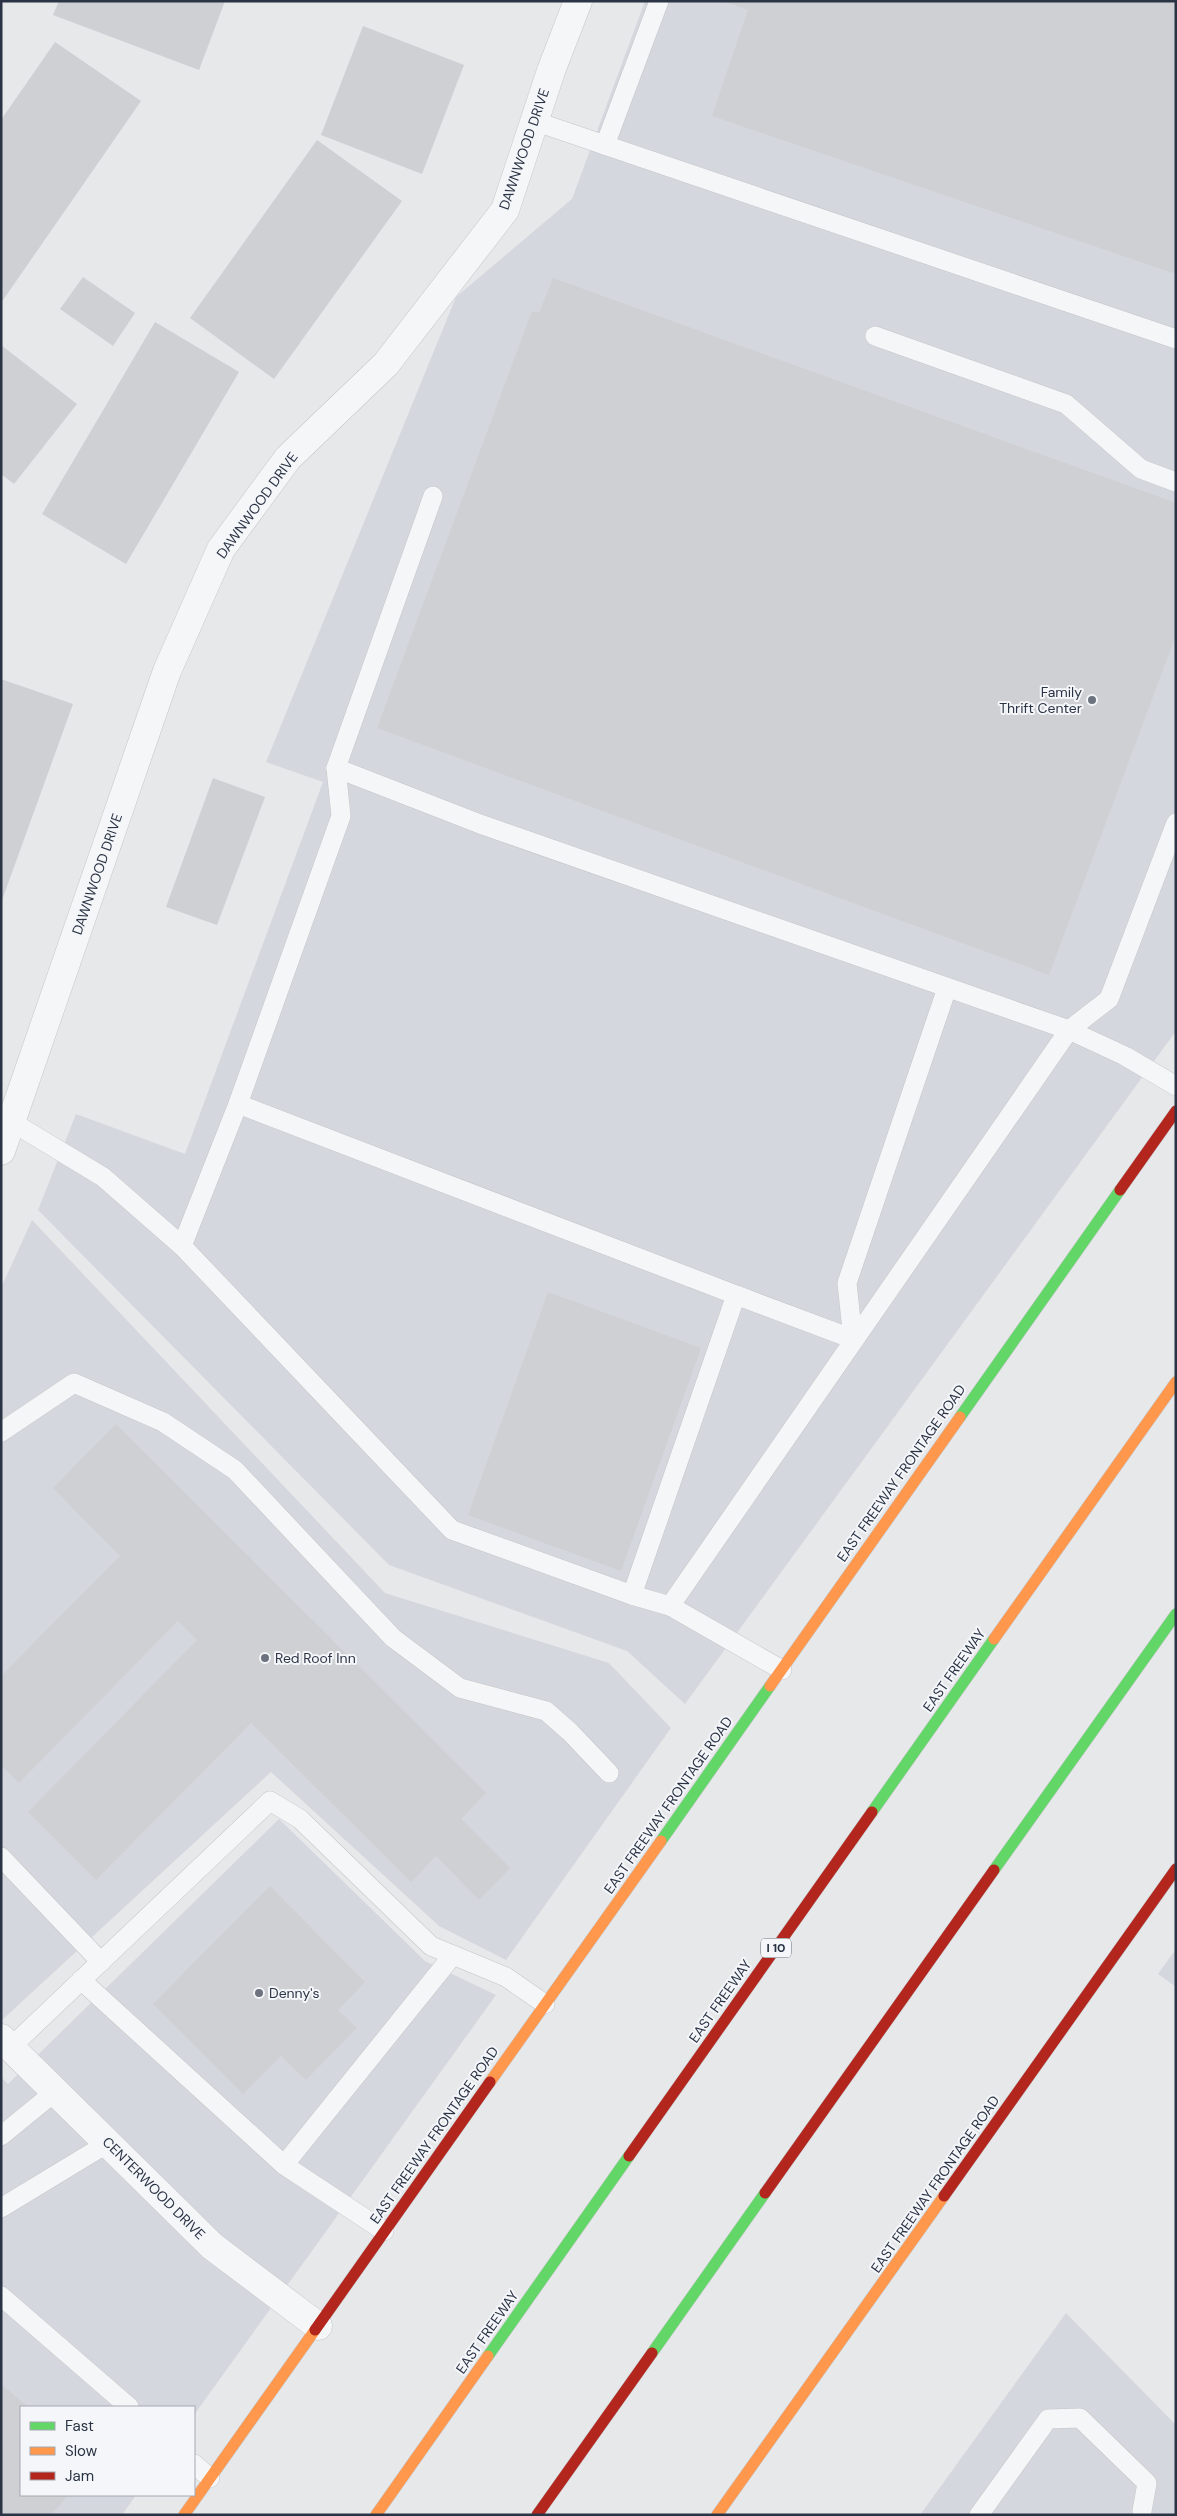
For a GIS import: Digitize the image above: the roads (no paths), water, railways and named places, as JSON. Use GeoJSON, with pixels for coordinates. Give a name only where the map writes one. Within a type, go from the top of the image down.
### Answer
{"type":"FeatureCollection","features":[{"type":"Feature","properties":{"kind":"main road","name":"EAST FREEWAY FRONTAGE ROAD"},"geometry":{"type":"LineString","coordinates":[[184,2515],[782,1670],[936,1448],[1176,1111]]}},
{"type":"Feature","properties":{"kind":"main road","name":"EAST FREEWAY"},"geometry":{"type":"LineString","coordinates":[[376,2515],[1176,1382]]}},
{"type":"Feature","properties":{"kind":"main road"},"geometry":{"type":"LineString","coordinates":[[537,2515],[1176,1614]]}},
{"type":"Feature","properties":{"kind":"main road","name":"EAST FREEWAY FRONTAGE ROAD"},"geometry":{"type":"LineString","coordinates":[[717,2515],[1176,1869]]}},
{"type":"Feature","properties":{"kind":"street","name":"DAWNWOOD DRIVE"},"geometry":{"type":"LineString","coordinates":[[1,1151],[167,671],[221,549],[288,458],[386,364],[505,210],[534,121],[578,1]]}},
{"type":"Feature","properties":{"kind":"street","name":"CENTERWOOD DRIVE"},"geometry":{"type":"LineString","coordinates":[[6,2043],[212,2246],[318,2326]]}},
{"type":"Feature","properties":{"kind":"lane"},"geometry":{"type":"LineString","coordinates":[[605,145],[659,1]]}},
{"type":"Feature","properties":{"kind":"lane"},"geometry":{"type":"LineString","coordinates":[[534,121],[1176,339]]}},
{"type":"Feature","properties":{"kind":"lane"},"geometry":{"type":"LineString","coordinates":[[875,336],[1066,404],[1142,468],[1176,482]]}},
{"type":"Feature","properties":{"kind":"lane"},"geometry":{"type":"LineString","coordinates":[[182,1246],[238,1104],[341,816],[336,768],[433,496]]}},
{"type":"Feature","properties":{"kind":"lane"},"geometry":{"type":"LineString","coordinates":[[336,768],[480,824],[1069,1030],[1125,1056],[1176,1086]]}},
{"type":"Feature","properties":{"kind":"lane"},"geometry":{"type":"LineString","coordinates":[[670,1606],[853,1339],[1069,1030],[1109,999],[1176,823]]}},
{"type":"Feature","properties":{"kind":"lane"},"geometry":{"type":"LineString","coordinates":[[853,1339],[848,1283],[947,988]]}},
{"type":"Feature","properties":{"kind":"lane"},"geometry":{"type":"LineString","coordinates":[[238,1104],[853,1339]]}},
{"type":"Feature","properties":{"kind":"lane"},"geometry":{"type":"LineString","coordinates":[[12,1122],[103,1176],[182,1246],[452,1530],[632,1595],[670,1606],[782,1670]]}},
{"type":"Feature","properties":{"kind":"lane"},"geometry":{"type":"LineString","coordinates":[[632,1595],[736,1295]]}},
{"type":"Feature","properties":{"kind":"lane"},"geometry":{"type":"LineString","coordinates":[[1,1432],[74,1383],[163,1422],[235,1470],[393,1638],[460,1688],[546,1711],[570,1732],[609,1773]]}},
{"type":"Feature","properties":{"kind":"lane"},"geometry":{"type":"LineString","coordinates":[[6,2043],[101,1962],[270,1801],[300,1819],[431,1946],[506,1977],[545,2004]]}},
{"type":"Feature","properties":{"kind":"lane"},"geometry":{"type":"LineString","coordinates":[[1,1857],[101,1962]]}},
{"type":"Feature","properties":{"kind":"lane"},"geometry":{"type":"LineString","coordinates":[[284,2165],[454,1955]]}},
{"type":"Feature","properties":{"kind":"lane"},"geometry":{"type":"LineString","coordinates":[[81,1980],[284,2165],[384,2231]]}},
{"type":"Feature","properties":{"kind":"lane"},"geometry":{"type":"LineString","coordinates":[[1,2136],[56,2091]]}},
{"type":"Feature","properties":{"kind":"lane"},"geometry":{"type":"LineString","coordinates":[[1,2208],[108,2143]]}},
{"type":"Feature","properties":{"kind":"lane"},"geometry":{"type":"LineString","coordinates":[[1,2296],[128,2406]]}},
{"type":"Feature","properties":{"kind":"lane"},"geometry":{"type":"LineString","coordinates":[[979,2515],[1048,2419],[1080,2418],[1147,2483],[1143,2513]]}},
{"type":"Feature","properties":{"kind":"lane"},"geometry":{"type":"LineString","coordinates":[[195,2465],[210,2478]]}},
{"type":"Feature","properties":{"kind":"place","name":"Family Thrift Center"},"geometry":{"type":"Point","coordinates":[1092,700]}},
{"type":"Feature","properties":{"kind":"place","name":"Red Roof Inn"},"geometry":{"type":"Point","coordinates":[265,1658]}},
{"type":"Feature","properties":{"kind":"place","name":"Denny's"},"geometry":{"type":"Point","coordinates":[259,1993]}}]}
